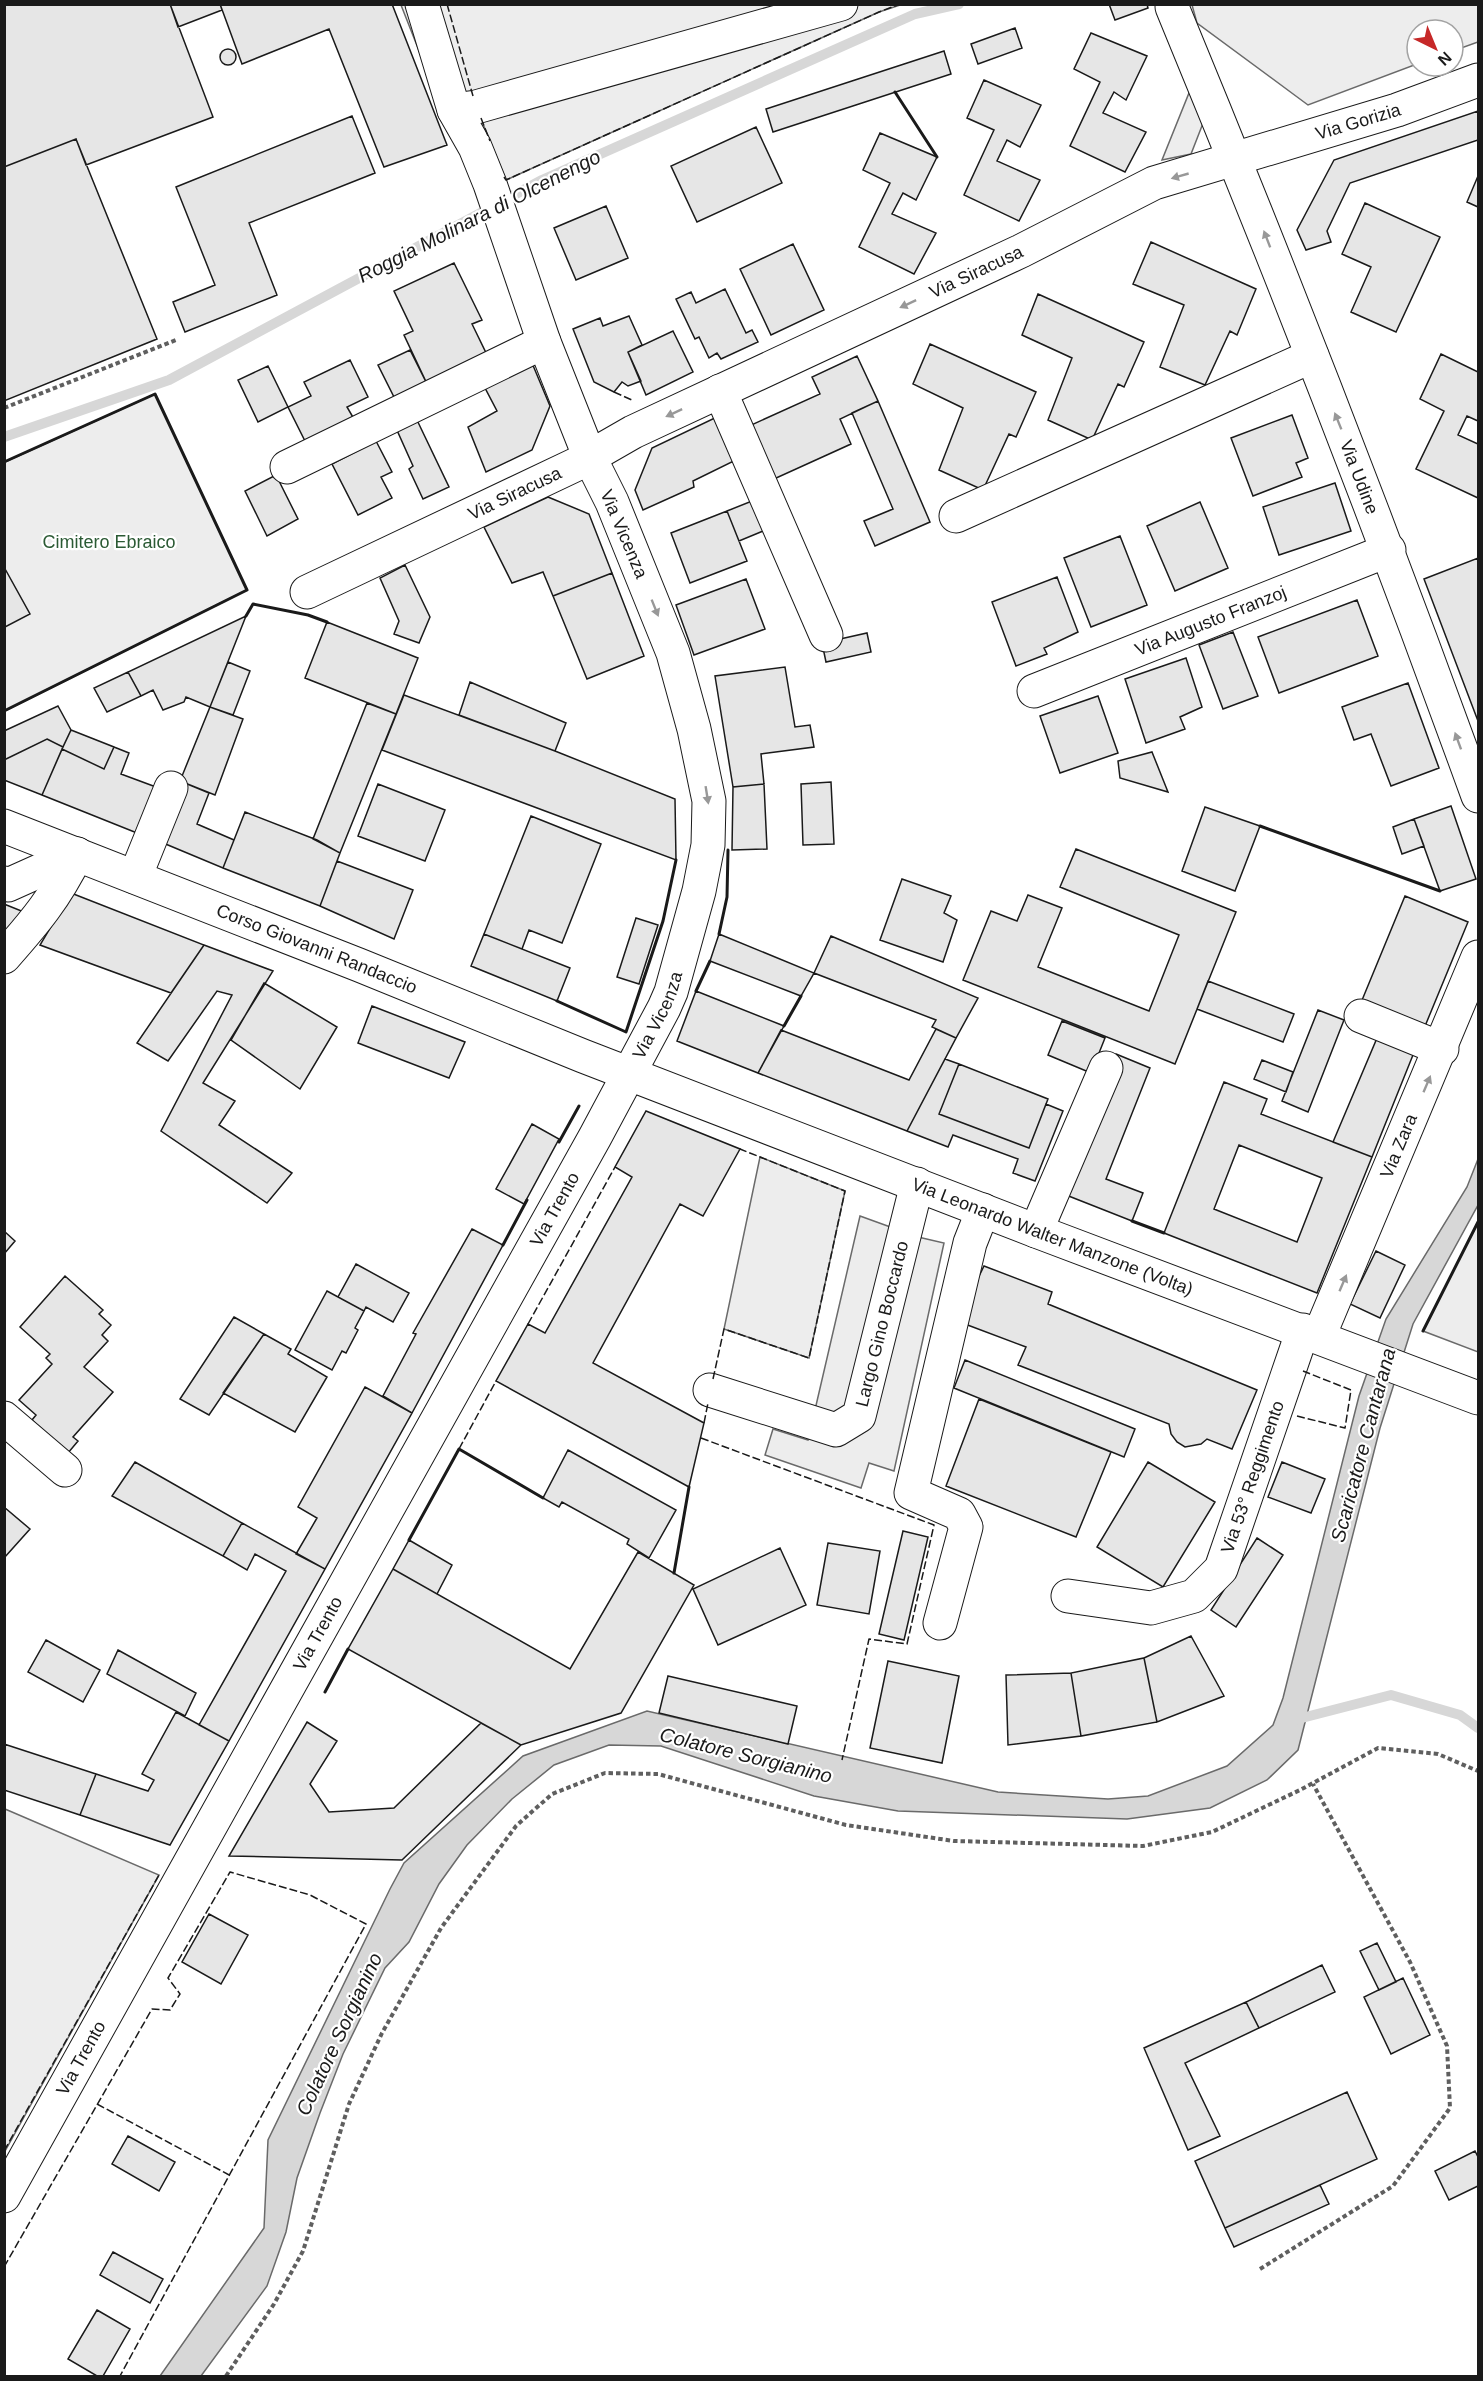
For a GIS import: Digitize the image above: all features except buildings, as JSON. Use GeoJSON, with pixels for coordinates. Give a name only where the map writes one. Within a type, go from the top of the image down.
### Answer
{"type":"FeatureCollection","features":[{"type":"Feature","properties":{"kind":"street","name":"Via Vicenza"},"geometry":{"type":"LineString","coordinates":[[422,4],[454,110],[475,147],[490,184],[544,342],[590,458],[612,502],[673,653],[694,729],[708,801],[708,845],[699,891],[671,992],[630,1072]]}},
{"type":"Feature","properties":{"kind":"street"},"geometry":{"type":"LineString","coordinates":[[454,110],[476,107],[841,4]]}},
{"type":"Feature","properties":{"kind":"street","name":"Via Udine"},"geometry":{"type":"LineString","coordinates":[[1172,7],[1236,160],[1389,550],[1479,796]]}},
{"type":"Feature","properties":{"kind":"street","name":"Via Gorizia"},"geometry":{"type":"LineString","coordinates":[[1236,160],[1397,110],[1479,80]]}},
{"type":"Feature","properties":{"kind":"street","name":"Via Siracusa"},"geometry":{"type":"LineString","coordinates":[[307,592],[590,458],[633,432],[1021,251],[1154,183],[1236,160]]}},
{"type":"Feature","properties":{"kind":"street"},"geometry":{"type":"LineString","coordinates":[[287,467],[544,342]]}},
{"type":"Feature","properties":{"kind":"street"},"geometry":{"type":"LineString","coordinates":[[956,516],[1312,356]]}},
{"type":"Feature","properties":{"kind":"street"},"geometry":{"type":"LineString","coordinates":[[720,391],[826,635]]}},
{"type":"Feature","properties":{"kind":"street","name":"Via Augusto Franzoj"},"geometry":{"type":"LineString","coordinates":[[1034,691],[1389,550]]}},
{"type":"Feature","properties":{"kind":"street"},"geometry":{"type":"LineString","coordinates":[[135,877],[171,788]]}},
{"type":"Feature","properties":{"kind":"street","name":"Corso Giovanni Randaccio"},"geometry":{"type":"LineString","coordinates":[[4,826],[583,1056],[630,1072]]}},
{"type":"Feature","properties":{"kind":"street"},"geometry":{"type":"LineString","coordinates":[[4,883],[8,885],[77,854]]}},
{"type":"Feature","properties":{"kind":"street"},"geometry":{"type":"LineString","coordinates":[[4,957],[46,908],[77,854]]}},
{"type":"Feature","properties":{"kind":"street","name":"Via Zara"},"geometry":{"type":"LineString","coordinates":[[1311,1333],[1442,1048],[1479,957]]}},
{"type":"Feature","properties":{"kind":"street"},"geometry":{"type":"LineString","coordinates":[[1361,1016],[1442,1048]]}},
{"type":"Feature","properties":{"kind":"street"},"geometry":{"type":"LineString","coordinates":[[1036,1231],[1106,1068]]}},
{"type":"Feature","properties":{"kind":"street","name":"Via Leonardo Walter Manzone (Volta)"},"geometry":{"type":"LineString","coordinates":[[630,1072],[1036,1231],[1479,1398]]}},
{"type":"Feature","properties":{"kind":"street","name":"Via Trento"},"geometry":{"type":"LineString","coordinates":[[4,2196],[630,1072]]}},
{"type":"Feature","properties":{"kind":"street","name":"Largo Gino Boccardo"},"geometry":{"type":"LineString","coordinates":[[710,1390],[836,1430],[859,1416],[918,1184]]}},
{"type":"Feature","properties":{"kind":"street"},"geometry":{"type":"LineString","coordinates":[[940,1623],[966,1527],[959,1514],[911,1493],[970,1243],[983,1210]]}},
{"type":"Feature","properties":{"kind":"street","name":"Via 53° Reggimento"},"geometry":{"type":"LineString","coordinates":[[1068,1596],[1151,1608],[1194,1596],[1221,1569],[1311,1333]]}},
{"type":"Feature","properties":{"kind":"street"},"geometry":{"type":"LineString","coordinates":[[4,1418],[65,1470]]}},
{"type":"Feature","properties":{"kind":"path"},"geometry":{"type":"LineString","coordinates":[[4,408],[176,340]]}},
{"type":"Feature","properties":{"kind":"path"},"geometry":{"type":"LineString","coordinates":[[226,2376],[274,2304],[303,2251],[349,2104],[382,2033],[441,1928],[516,1826],[552,1794],[604,1773],[658,1774],[856,1827],[954,1841],[1143,1846],[1212,1832],[1312,1784],[1378,1748],[1438,1754],[1479,1771]]}},
{"type":"Feature","properties":{"kind":"path"},"geometry":{"type":"LineString","coordinates":[[1260,2269],[1393,2186],[1450,2109],[1447,2046],[1410,1962],[1312,1784]]}},
{"type":"Feature","properties":{"kind":"shaded area"},"geometry":{"type":"Polygon","coordinates":[[[401,5],[900,5],[879,12],[506,180],[476,107],[440,104],[401,5]]]}},
{"type":"Feature","properties":{"kind":"shaded area"},"geometry":{"type":"Polygon","coordinates":[[[1192,5],[1478,5],[1478,42],[1465,47],[1465,18],[1405,18],[1405,69],[1308,105],[1197,23],[1192,5]]]}},
{"type":"Feature","properties":{"kind":"shaded area"},"geometry":{"type":"Polygon","coordinates":[[[1189,93],[1207,113],[1191,154],[1162,160],[1189,93]]]}},
{"type":"Feature","properties":{"kind":"shaded area","name":"Cimitero Ebraico"},"geometry":{"type":"Polygon","coordinates":[[[155,394],[247,590],[5,711],[5,462],[155,394]]]}},
{"type":"Feature","properties":{"kind":"shaded area"},"geometry":{"type":"Polygon","coordinates":[[[760,1157],[845,1191],[809,1358],[724,1329],[760,1157]]]}},
{"type":"Feature","properties":{"kind":"shaded area"},"geometry":{"type":"Polygon","coordinates":[[[860,1216],[918,1237],[944,1243],[894,1471],[869,1463],[861,1488],[765,1455],[773,1429],[808,1440],[860,1216]]]}},
{"type":"Feature","properties":{"kind":"shaded area"},"geometry":{"type":"Polygon","coordinates":[[[1478,1222],[1478,1352],[1423,1331],[1478,1222]]]}},
{"type":"Feature","properties":{"kind":"shaded area"},"geometry":{"type":"Polygon","coordinates":[[[5,1809],[159,1875],[5,2151],[5,1809]]]}},
{"type":"Feature","properties":{"kind":"water"},"geometry":{"type":"Polygon","coordinates":[[[1478,1159],[1478,1205],[1413,1324],[1380,1428],[1298,1750],[1267,1780],[1210,1808],[1127,1819],[898,1811],[814,1796],[661,1746],[609,1745],[554,1765],[512,1799],[467,1845],[439,1884],[409,1942],[385,1968],[343,2054],[320,2113],[297,2178],[286,2232],[267,2286],[201,2376],[160,2376],[264,2228],[268,2140],[404,1863],[523,1756],[647,1711],[998,1792],[1108,1799],[1148,1796],[1227,1766],[1273,1725],[1283,1698],[1359,1396],[1386,1319],[1467,1187],[1478,1159]]]}},
{"type":"Feature","properties":{"kind":"waterway","name":"Roggia Molinara di Olcenengo"},"geometry":{"type":"LineString","coordinates":[[4,437],[169,380],[542,180],[915,14],[959,4]]}},
{"type":"Feature","properties":{"kind":"waterway"},"geometry":{"type":"LineString","coordinates":[[1294,1720],[1391,1695],[1460,1715],[1478,1728]]}},
{"type":"Feature","properties":{"kind":"fence"},"geometry":{"type":"LineString","coordinates":[[447,4],[473,96]]}},
{"type":"Feature","properties":{"kind":"fence"},"geometry":{"type":"LineString","coordinates":[[504,177],[506,180],[900,4]]}},
{"type":"Feature","properties":{"kind":"fence"},"geometry":{"type":"LineString","coordinates":[[481,118],[490,141]]}},
{"type":"Feature","properties":{"kind":"fence"},"geometry":{"type":"LineString","coordinates":[[614,392],[634,401]]}},
{"type":"Feature","properties":{"kind":"fence"},"geometry":{"type":"LineString","coordinates":[[713,1379],[724,1329],[809,1358],[845,1191],[740,1149]]}},
{"type":"Feature","properties":{"kind":"fence"},"geometry":{"type":"LineString","coordinates":[[528,1324],[615,1167]]}},
{"type":"Feature","properties":{"kind":"fence"},"geometry":{"type":"LineString","coordinates":[[1297,1416],[1345,1428],[1351,1390],[1303,1371]]}},
{"type":"Feature","properties":{"kind":"fence"},"geometry":{"type":"LineString","coordinates":[[459,1449],[496,1381]]}},
{"type":"Feature","properties":{"kind":"fence"},"geometry":{"type":"LineString","coordinates":[[704,1423],[708,1403]]}},
{"type":"Feature","properties":{"kind":"fence"},"geometry":{"type":"LineString","coordinates":[[701,1438],[934,1525],[907,1644],[869,1639],[842,1760]]}},
{"type":"Feature","properties":{"kind":"fence"},"geometry":{"type":"LineString","coordinates":[[4,2267],[152,2009],[170,2010],[180,1994],[168,1978],[230,1872],[310,1895],[366,1924],[120,2376]]}},
{"type":"Feature","properties":{"kind":"fence"},"geometry":{"type":"LineString","coordinates":[[4,2151],[159,1875]]}},
{"type":"Feature","properties":{"kind":"fence"},"geometry":{"type":"LineString","coordinates":[[97,2104],[231,2176]]}},
{"type":"Feature","properties":{"kind":"wall"},"geometry":{"type":"LineString","coordinates":[[895,92],[937,157]]}},
{"type":"Feature","properties":{"kind":"wall"},"geometry":{"type":"LineString","coordinates":[[4,462],[155,394],[247,590],[4,711]]}},
{"type":"Feature","properties":{"kind":"wall"},"geometry":{"type":"LineString","coordinates":[[246,616],[253,604],[308,615],[327,622]]}},
{"type":"Feature","properties":{"kind":"wall"},"geometry":{"type":"LineString","coordinates":[[1260,826],[1440,891]]}},
{"type":"Feature","properties":{"kind":"wall"},"geometry":{"type":"LineString","coordinates":[[719,934],[727,897],[728,850]]}},
{"type":"Feature","properties":{"kind":"wall"},"geometry":{"type":"LineString","coordinates":[[557,1001],[626,1032],[663,921],[676,860]]}},
{"type":"Feature","properties":{"kind":"wall"},"geometry":{"type":"LineString","coordinates":[[696,991],[710,961]]}},
{"type":"Feature","properties":{"kind":"wall"},"geometry":{"type":"LineString","coordinates":[[784,1026],[801,996]]}},
{"type":"Feature","properties":{"kind":"wall"},"geometry":{"type":"LineString","coordinates":[[559,1142],[579,1106]]}},
{"type":"Feature","properties":{"kind":"wall"},"geometry":{"type":"LineString","coordinates":[[503,1245],[527,1200]]}},
{"type":"Feature","properties":{"kind":"wall"},"geometry":{"type":"LineString","coordinates":[[1132,1221],[1164,1233]]}},
{"type":"Feature","properties":{"kind":"wall"},"geometry":{"type":"LineString","coordinates":[[1423,1331],[1478,1222]]}},
{"type":"Feature","properties":{"kind":"wall"},"geometry":{"type":"LineString","coordinates":[[409,1540],[459,1449],[543,1498]]}},
{"type":"Feature","properties":{"kind":"wall"},"geometry":{"type":"LineString","coordinates":[[674,1573],[689,1487]]}},
{"type":"Feature","properties":{"kind":"wall"},"geometry":{"type":"LineString","coordinates":[[325,1692],[348,1649]]}},
{"type":"Feature","properties":{"kind":"water label","name":"Scaricatore Cantarana"},"geometry":{"type":"Point","coordinates":[1363,1445]}},
{"type":"Feature","properties":{"kind":"water label","name":"Colatore Sorgianino"},"geometry":{"type":"Point","coordinates":[746,1755]}},
{"type":"Feature","properties":{"kind":"water label","name":"Colatore Sorgianino"},"geometry":{"type":"Point","coordinates":[339,2034]}}]}
